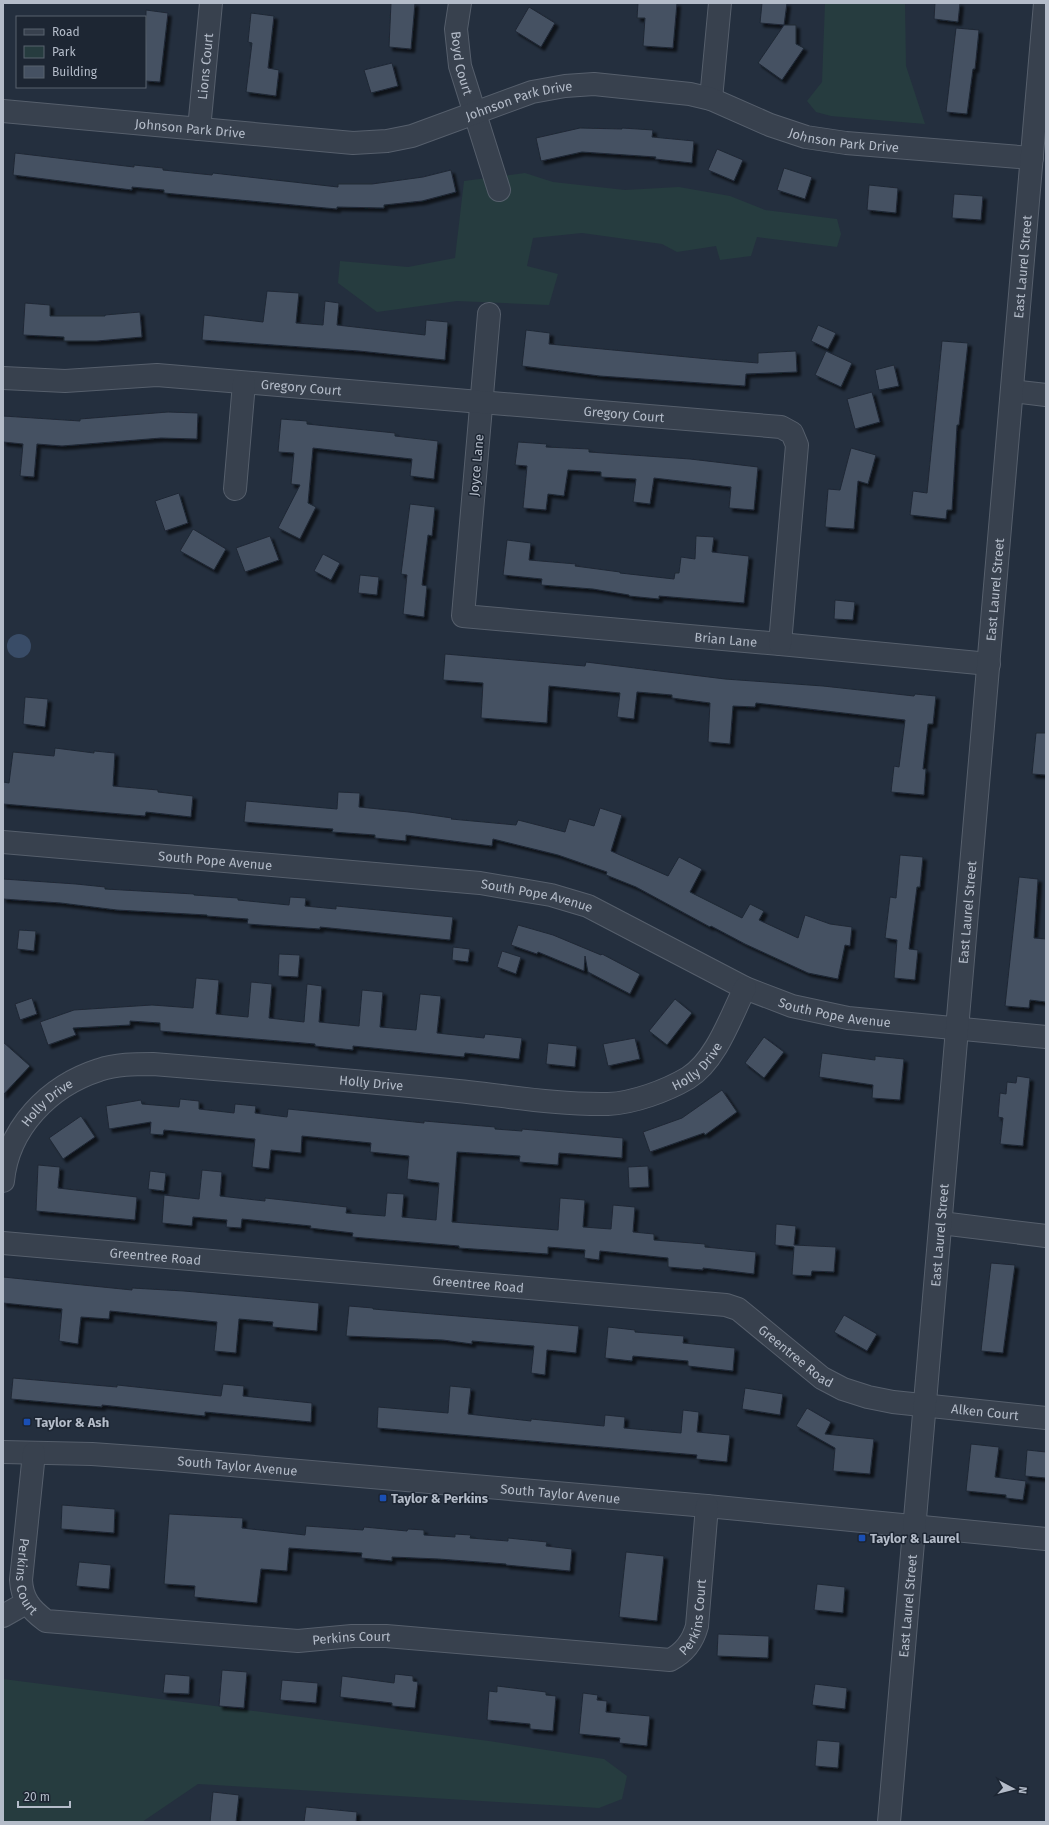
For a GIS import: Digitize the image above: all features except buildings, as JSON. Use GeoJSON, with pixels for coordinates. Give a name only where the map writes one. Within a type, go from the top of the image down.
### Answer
{"type":"FeatureCollection","features":[{"type":"Feature","properties":{"kind":"street","name":"Lions Court"},"geometry":{"type":"LineString","coordinates":[[199,129],[211,3]]}},
{"type":"Feature","properties":{"kind":"street","name":"Boyd Court"},"geometry":{"type":"LineString","coordinates":[[460,3],[456,29],[457,48],[465,86],[500,190]]}},
{"type":"Feature","properties":{"kind":"street"},"geometry":{"type":"LineString","coordinates":[[711,99],[720,3]]}},
{"type":"Feature","properties":{"kind":"street","name":"East Laurel Street"},"geometry":{"type":"LineString","coordinates":[[889,1822],[1045,3]]}},
{"type":"Feature","properties":{"kind":"street","name":"Johnson Park Drive"},"geometry":{"type":"LineString","coordinates":[[3,111],[353,143],[387,141],[412,136],[532,92],[587,84],[658,89],[711,99],[770,125],[806,138],[846,143],[1032,158]]}},
{"type":"Feature","properties":{"kind":"street","name":"Joyce Lane"},"geometry":{"type":"LineString","coordinates":[[463,616],[489,314]]}},
{"type":"Feature","properties":{"kind":"street","name":"Gregory Court"},"geometry":{"type":"LineString","coordinates":[[3,378],[65,381],[157,375],[798,428],[780,644]]}},
{"type":"Feature","properties":{"kind":"street","name":"Gregory Court"},"geometry":{"type":"LineString","coordinates":[[235,489],[244,382]]}},
{"type":"Feature","properties":{"kind":"street"},"geometry":{"type":"LineString","coordinates":[[1012,391],[1046,395]]}},
{"type":"Feature","properties":{"kind":"street","name":"Brian Lane"},"geometry":{"type":"LineString","coordinates":[[463,616],[989,664]]}},
{"type":"Feature","properties":{"kind":"street","name":"South Pope Avenue"},"geometry":{"type":"LineString","coordinates":[[3,842],[480,883],[552,895],[588,906],[745,988],[792,1006],[818,1013],[848,1018],[1046,1037]]}},
{"type":"Feature","properties":{"kind":"street","name":"Holly Drive"},"geometry":{"type":"LineString","coordinates":[[3,1181],[4,1166],[16,1136],[33,1112],[48,1097],[75,1079],[100,1070],[125,1064],[153,1064],[450,1090],[550,1101],[610,1104],[645,1097],[669,1088],[690,1077],[710,1058],[745,988]]}},
{"type":"Feature","properties":{"kind":"street"},"geometry":{"type":"LineString","coordinates":[[941,1223],[1046,1236]]}},
{"type":"Feature","properties":{"kind":"street","name":"Greentree Road"},"geometry":{"type":"LineString","coordinates":[[3,1242],[726,1305],[738,1309],[822,1378],[843,1389],[868,1397],[924,1406]]}},
{"type":"Feature","properties":{"kind":"street","name":"Alken Court"},"geometry":{"type":"LineString","coordinates":[[924,1406],[1046,1418]]}},
{"type":"Feature","properties":{"kind":"street","name":"South Taylor Avenue"},"geometry":{"type":"LineString","coordinates":[[3,1452],[170,1459],[707,1506],[1046,1539]]}},
{"type":"Feature","properties":{"kind":"street","name":"Perkins Court"},"geometry":{"type":"LineString","coordinates":[[34,1453],[21,1580],[22,1591],[13,1610],[35,1613],[46,1621],[298,1641],[352,1636],[386,1636],[653,1660],[670,1660],[679,1664],[694,1637],[697,1626],[707,1506]]}},
{"type":"Feature","properties":{"kind":"green space"},"geometry":{"type":"Polygon","coordinates":[[[825,3],[905,3],[906,66],[925,124],[831,116],[816,112],[807,101],[822,82],[825,3]]]}},
{"type":"Feature","properties":{"kind":"green space"},"geometry":{"type":"Polygon","coordinates":[[[525,173],[553,182],[625,190],[679,187],[730,196],[765,210],[837,219],[841,234],[837,247],[757,237],[751,256],[720,260],[716,246],[677,252],[662,244],[582,233],[533,238],[527,266],[558,274],[549,305],[457,301],[377,312],[338,283],[340,261],[408,267],[455,258],[464,181],[525,173]]]}},
{"type":"Feature","properties":{"kind":"green space"},"geometry":{"type":"Polygon","coordinates":[[[3,1679],[489,1741],[604,1759],[627,1776],[622,1799],[599,1808],[198,1784],[142,1822],[3,1822],[3,1679]]]}},
{"type":"Feature","properties":{"kind":"water"},"geometry":{"type":"Polygon","coordinates":[[[19,634],[24,635],[30,641],[30,651],[24,657],[19,658],[14,657],[8,651],[7,646],[8,641],[14,635],[19,634]]]}},
{"type":"Feature","properties":{"kind":"place","name":"Taylor & Ash"},"geometry":{"type":"Point","coordinates":[27,1422]}},
{"type":"Feature","properties":{"kind":"place","name":"Taylor & Perkins"},"geometry":{"type":"Point","coordinates":[383,1498]}},
{"type":"Feature","properties":{"kind":"place","name":"Taylor & Laurel"},"geometry":{"type":"Point","coordinates":[862,1538]}}]}
